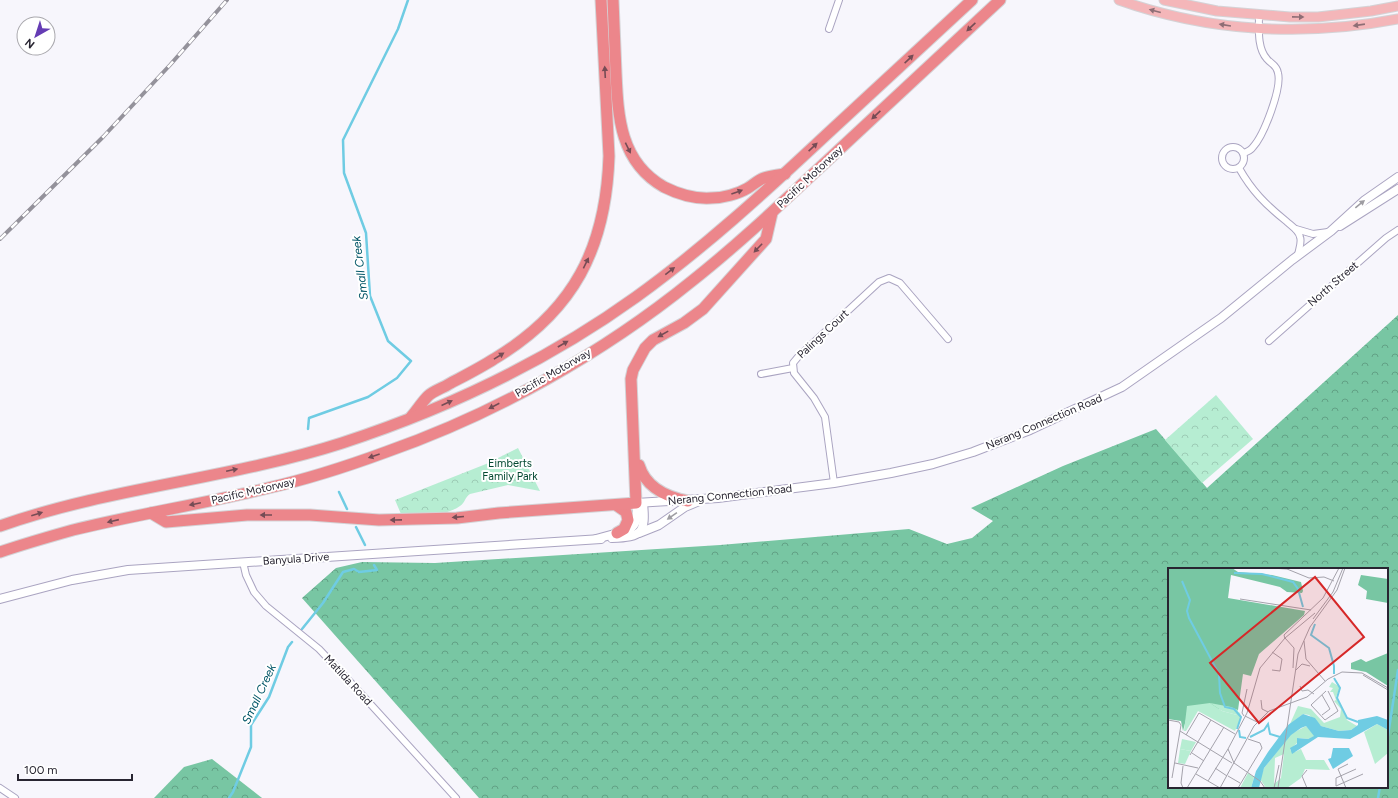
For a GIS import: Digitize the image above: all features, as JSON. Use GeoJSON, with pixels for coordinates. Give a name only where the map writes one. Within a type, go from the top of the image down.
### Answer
{"type":"FeatureCollection","features":[{"type":"Feature","properties":{"kind":"highway"},"geometry":{"type":"LineString","coordinates":[[411,418],[429,395],[493,360],[536,330],[552,314],[567,295],[581,274],[592,250],[600,226],[609,181],[609,132],[601,0]]}},
{"type":"Feature","properties":{"kind":"highway"},"geometry":{"type":"LineString","coordinates":[[613,0],[618,110],[623,136],[627,147],[641,168],[651,178],[668,189],[679,194],[701,198],[723,197],[747,189],[763,178],[785,174]]}},
{"type":"Feature","properties":{"kind":"highway","name":"Pacific Motorway"},"geometry":{"type":"LineString","coordinates":[[0,526],[54,509],[95,499],[273,461],[338,444],[411,418],[472,392],[519,368],[597,323],[634,299],[702,247],[785,174],[972,0]]}},
{"type":"Feature","properties":{"kind":"highway","name":"Pacific Motorway"},"geometry":{"type":"LineString","coordinates":[[0,552],[75,530],[271,488],[348,465],[389,451],[480,413],[560,371],[613,338],[692,281],[772,213],[1000,0]]}},
{"type":"Feature","properties":{"kind":"highway"},"geometry":{"type":"LineString","coordinates":[[639,503],[631,379],[638,358],[653,340],[684,323],[702,309],[766,239],[772,213]]}},
{"type":"Feature","properties":{"kind":"highway"},"geometry":{"type":"LineString","coordinates":[[635,450],[639,465],[646,479],[657,490],[670,496],[688,500]]}},
{"type":"Feature","properties":{"kind":"highway"},"geometry":{"type":"LineString","coordinates":[[639,465],[639,503]]}},
{"type":"Feature","properties":{"kind":"highway"},"geometry":{"type":"LineString","coordinates":[[151,513],[166,522],[248,515],[310,515],[379,520],[457,518],[481,514],[639,503]]}},
{"type":"Feature","properties":{"kind":"highway"},"geometry":{"type":"LineString","coordinates":[[616,505],[622,508],[628,517],[628,522],[624,529],[617,534]]}},
{"type":"Feature","properties":{"kind":"main road"},"geometry":{"type":"LineString","coordinates":[[1120,0],[1191,19],[1259,29],[1329,28],[1354,26],[1398,19]]}},
{"type":"Feature","properties":{"kind":"main road"},"geometry":{"type":"LineString","coordinates":[[1164,0],[1217,11],[1259,15],[1318,17],[1371,12],[1398,6]]}},
{"type":"Feature","properties":{"kind":"main road"},"geometry":{"type":"LineString","coordinates":[[1386,185],[1398,174]]}},
{"type":"Feature","properties":{"kind":"main road","name":"Nerang Connection Road"},"geometry":{"type":"LineString","coordinates":[[639,503],[705,499],[834,483],[891,473],[933,464],[973,452],[1030,430],[1122,387],[1221,318],[1298,255],[1330,231],[1351,212],[1398,177]]}},
{"type":"Feature","properties":{"kind":"main road","name":"Nerang Connection Road"},"geometry":{"type":"LineString","coordinates":[[1330,231],[1342,225],[1398,189]]}},
{"type":"Feature","properties":{"kind":"main road","name":"Banyula Drive"},"geometry":{"type":"LineString","coordinates":[[0,599],[72,580],[128,570],[627,538],[659,525],[685,507],[705,499]]}},
{"type":"Feature","properties":{"kind":"main road"},"geometry":{"type":"LineString","coordinates":[[639,503],[644,520],[642,530],[639,533]]}},
{"type":"Feature","properties":{"kind":"main road","name":"Banyula Drive"},"geometry":{"type":"LineString","coordinates":[[596,539],[629,530],[636,524],[639,503]]}},
{"type":"Feature","properties":{"kind":"street"},"geometry":{"type":"LineString","coordinates":[[828,29],[838,0]]}},
{"type":"Feature","properties":{"kind":"street"},"geometry":{"type":"LineString","coordinates":[[1243,153],[1253,147],[1258,141],[1273,106],[1279,85],[1279,74],[1276,67],[1267,60],[1260,45],[1259,15]]}},
{"type":"Feature","properties":{"kind":"street"},"geometry":{"type":"LineString","coordinates":[[1233,147],[1239,149],[1243,153],[1245,159],[1239,168],[1231,170],[1224,165],[1222,160],[1223,153],[1227,149],[1233,147]]}},
{"type":"Feature","properties":{"kind":"street"},"geometry":{"type":"LineString","coordinates":[[1239,168],[1253,191],[1266,205],[1295,229],[1300,237],[1298,255]]}},
{"type":"Feature","properties":{"kind":"street"},"geometry":{"type":"LineString","coordinates":[[1295,229],[1313,234],[1330,231]]}},
{"type":"Feature","properties":{"kind":"street","name":"North Street"},"geometry":{"type":"LineString","coordinates":[[1269,340],[1386,238],[1398,230]]}},
{"type":"Feature","properties":{"kind":"street","name":"Palings Court"},"geometry":{"type":"LineString","coordinates":[[834,483],[826,417],[814,398],[794,373],[793,363],[879,282],[889,278],[900,283],[948,339]]}},
{"type":"Feature","properties":{"kind":"street"},"geometry":{"type":"LineString","coordinates":[[761,374],[793,368]]}},
{"type":"Feature","properties":{"kind":"street","name":"Matilda Road"},"geometry":{"type":"LineString","coordinates":[[243,562],[246,575],[254,592],[266,606],[319,649],[456,798]]}},
{"type":"Feature","properties":{"kind":"street"},"geometry":{"type":"LineString","coordinates":[[0,788],[15,798]]}},
{"type":"Feature","properties":{"kind":"green space"},"geometry":{"type":"Polygon","coordinates":[[[1398,315],[1398,798],[479,798],[302,598],[336,568],[362,562],[435,563],[720,545],[909,529],[947,544],[972,538],[993,521],[971,508],[1063,466],[1156,429],[1207,488],[1398,315]]]}},
{"type":"Feature","properties":{"kind":"green space"},"geometry":{"type":"Polygon","coordinates":[[[1216,395],[1253,439],[1202,483],[1165,440],[1216,395]]]}},
{"type":"Feature","properties":{"kind":"green space","name":"Eimberts Family Park"},"geometry":{"type":"Polygon","coordinates":[[[518,448],[540,491],[508,485],[470,494],[462,505],[453,510],[439,514],[401,514],[395,500],[486,464],[518,448]]]}},
{"type":"Feature","properties":{"kind":"green space"},"geometry":{"type":"Polygon","coordinates":[[[212,759],[262,798],[154,798],[184,767],[212,759]]]}},
{"type":"Feature","properties":{"kind":"waterway","name":"Small Creek"},"geometry":{"type":"LineString","coordinates":[[308,429],[309,418],[368,397],[397,378],[411,361],[388,341],[370,296],[366,233],[344,173],[343,140],[398,29],[408,0]]}},
{"type":"Feature","properties":{"kind":"waterway","name":"Small Creek"},"geometry":{"type":"LineString","coordinates":[[339,492],[347,509]]}},
{"type":"Feature","properties":{"kind":"waterway","name":"Small Creek"},"geometry":{"type":"LineString","coordinates":[[356,527],[365,545]]}},
{"type":"Feature","properties":{"kind":"waterway","name":"Small Creek"},"geometry":{"type":"LineString","coordinates":[[302,629],[323,603],[343,572],[354,569],[359,572],[377,570],[374,565]]}},
{"type":"Feature","properties":{"kind":"waterway","name":"Small Creek"},"geometry":{"type":"LineString","coordinates":[[229,798],[233,792],[251,747],[251,725],[269,697],[288,647],[292,642]]}},
{"type":"Feature","properties":{"kind":"waterway"},"geometry":{"type":"LineString","coordinates":[[1388,735],[1398,670]]}},
{"type":"Feature","properties":{"kind":"waterway"},"geometry":{"type":"LineString","coordinates":[[1378,798],[1380,788]]}},
{"type":"Feature","properties":{"kind":"railway"},"geometry":{"type":"LineString","coordinates":[[0,239],[103,137],[170,65],[227,0]]}}]}
